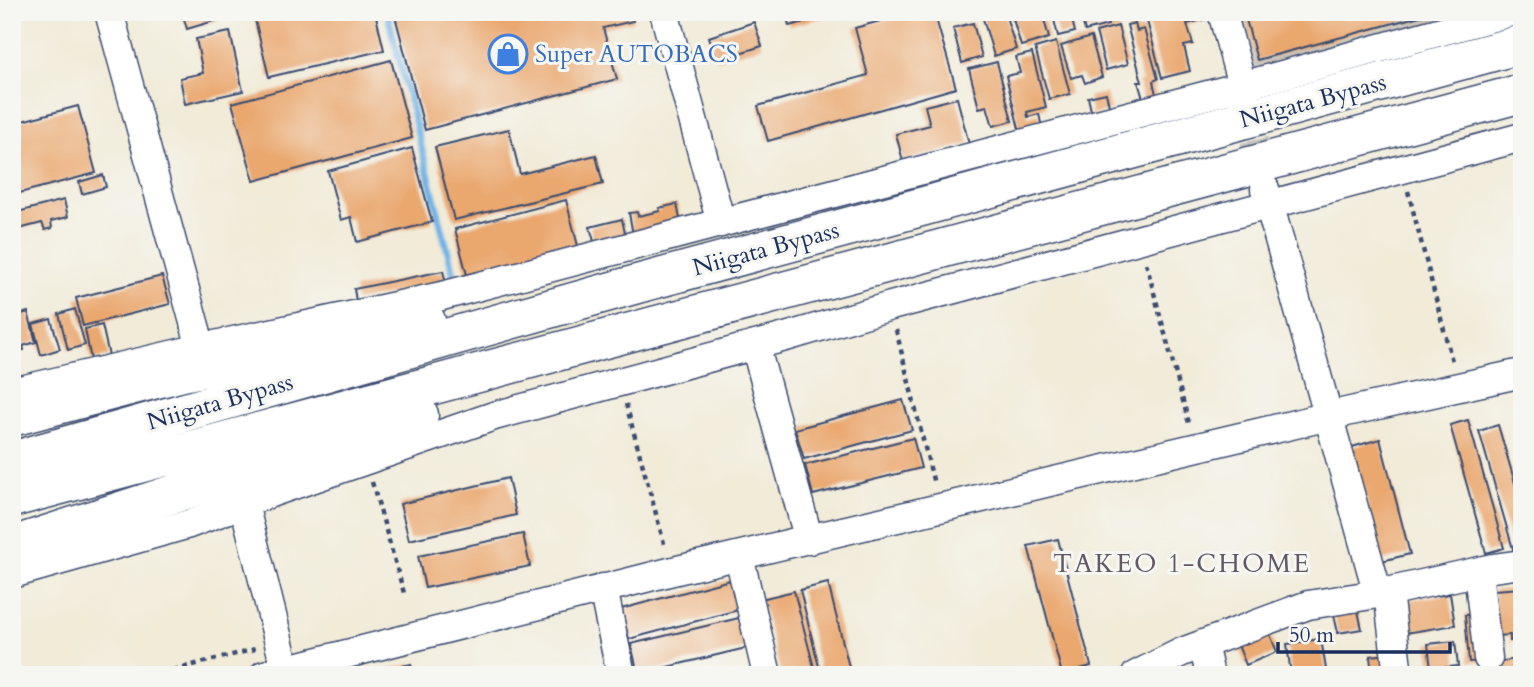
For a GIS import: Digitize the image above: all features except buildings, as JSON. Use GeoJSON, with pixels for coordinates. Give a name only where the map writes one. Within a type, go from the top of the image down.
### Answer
{"type":"FeatureCollection","features":[{"type":"Feature","properties":{"kind":"highway","name":"Niigata Bypass"},"geometry":{"type":"LineString","coordinates":[[12,461],[637,284],[1522,44]]}},
{"type":"Feature","properties":{"kind":"highway","name":"Niigata Bypass"},"geometry":{"type":"LineString","coordinates":[[12,498],[1522,93]]}},
{"type":"Feature","properties":{"kind":"highway"},"geometry":{"type":"LineString","coordinates":[[12,546],[387,424],[1005,250],[1134,199]]}},
{"type":"Feature","properties":{"kind":"highway"},"geometry":{"type":"LineString","coordinates":[[12,417],[183,372],[388,328],[637,284]]}},
{"type":"Feature","properties":{"kind":"street"},"geometry":{"type":"LineString","coordinates":[[109,12],[201,348]]}},
{"type":"Feature","properties":{"kind":"street"},"geometry":{"type":"LineString","coordinates":[[664,12],[721,223]]}},
{"type":"Feature","properties":{"kind":"street"},"geometry":{"type":"LineString","coordinates":[[1222,12],[1243,91]]}},
{"type":"Feature","properties":{"kind":"street"},"geometry":{"type":"LineString","coordinates":[[12,392],[442,296],[1243,91],[1511,12]]}},
{"type":"Feature","properties":{"kind":"street"},"geometry":{"type":"LineString","coordinates":[[12,574],[190,524],[494,416],[1140,240],[1267,196],[1403,170],[1522,137]]}},
{"type":"Feature","properties":{"kind":"street"},"geometry":{"type":"LineString","coordinates":[[1267,196],[1328,416],[1383,593],[1398,675]]}},
{"type":"Feature","properties":{"kind":"street"},"geometry":{"type":"LineString","coordinates":[[755,345],[809,540]]}},
{"type":"Feature","properties":{"kind":"street"},"geometry":{"type":"LineString","coordinates":[[244,504],[279,673],[673,571],[1328,416],[1522,373]]}},
{"type":"Feature","properties":{"kind":"street"},"geometry":{"type":"LineString","coordinates":[[739,556],[767,675]]}},
{"type":"Feature","properties":{"kind":"street"},"geometry":{"type":"LineString","coordinates":[[1136,675],[1203,644],[1308,605],[1383,593],[1522,564]]}},
{"type":"Feature","properties":{"kind":"street"},"geometry":{"type":"LineString","coordinates":[[1478,572],[1488,658]]}},
{"type":"Feature","properties":{"kind":"street"},"geometry":{"type":"LineString","coordinates":[[603,588],[621,675]]}},
{"type":"Feature","properties":{"kind":"street"},"geometry":{"type":"LineString","coordinates":[[1203,644],[1210,675]]}},
{"type":"Feature","properties":{"kind":"path"},"geometry":{"type":"LineString","coordinates":[[1403,170],[1458,387]]}},
{"type":"Feature","properties":{"kind":"path"},"geometry":{"type":"LineString","coordinates":[[1140,240],[1195,448]]}},
{"type":"Feature","properties":{"kind":"path"},"geometry":{"type":"LineString","coordinates":[[891,306],[941,509]]}},
{"type":"Feature","properties":{"kind":"path"},"geometry":{"type":"LineString","coordinates":[[620,381],[673,571]]}},
{"type":"Feature","properties":{"kind":"path"},"geometry":{"type":"LineString","coordinates":[[366,461],[404,593]]}},
{"type":"Feature","properties":{"kind":"shaded area"},"geometry":{"type":"Polygon","coordinates":[[[1231,12],[1479,12],[1246,76],[1231,12]]]}},
{"type":"Feature","properties":{"kind":"waterway"},"geometry":{"type":"LineString","coordinates":[[387,12],[455,280]]}},
{"type":"Feature","properties":{"kind":"tunnel"},"geometry":{"type":"LineString","coordinates":[[1245,99],[1264,183]]}},
{"type":"Feature","properties":{"kind":"place","name":"Super AUTOBACS"},"geometry":{"type":"Point","coordinates":[508,54]}},
{"type":"Feature","properties":{"kind":"district","name":"TAKEO 1-CHOME"},"geometry":{"type":"Point","coordinates":[1182,563]}}]}
